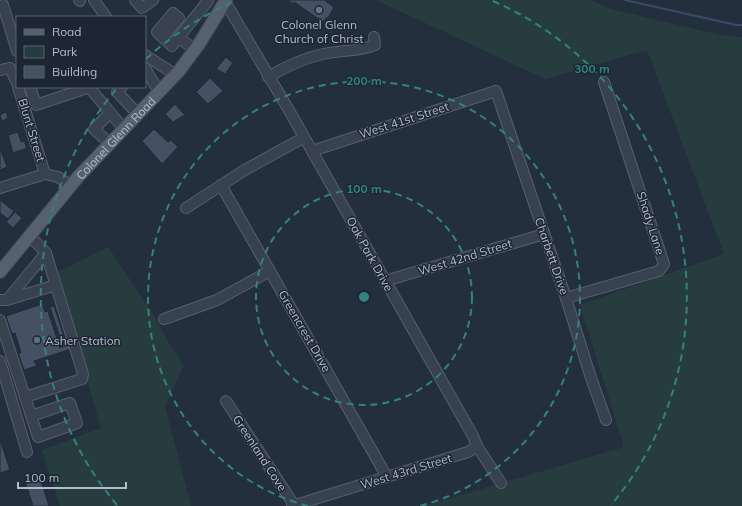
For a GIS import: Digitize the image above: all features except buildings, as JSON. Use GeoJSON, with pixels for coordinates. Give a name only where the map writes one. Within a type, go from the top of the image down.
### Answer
{"type":"FeatureCollection","features":[{"type":"Feature","properties":{"kind":"main road","name":"Colonel Glenn Road"},"geometry":{"type":"LineString","coordinates":[[0,272],[109,142],[176,75],[195,49],[224,3]]}},
{"type":"Feature","properties":{"kind":"street"},"geometry":{"type":"LineString","coordinates":[[94,0],[105,16]]}},
{"type":"Feature","properties":{"kind":"street"},"geometry":{"type":"LineString","coordinates":[[135,0],[142,8],[153,0]]}},
{"type":"Feature","properties":{"kind":"street"},"geometry":{"type":"LineString","coordinates":[[179,18],[173,13],[157,32],[172,46],[208,1],[224,3]]}},
{"type":"Feature","properties":{"kind":"street","name":"Oak Park Drive"},"geometry":{"type":"LineString","coordinates":[[224,3],[303,138],[312,150],[473,436],[476,446]]}},
{"type":"Feature","properties":{"kind":"street"},"geometry":{"type":"LineString","coordinates":[[0,6],[3,5],[16,49]]}},
{"type":"Feature","properties":{"kind":"street"},"geometry":{"type":"LineString","coordinates":[[193,19],[208,27]]}},
{"type":"Feature","properties":{"kind":"street"},"geometry":{"type":"LineString","coordinates":[[268,77],[303,60],[323,54],[367,48],[374,45],[374,36]]}},
{"type":"Feature","properties":{"kind":"street"},"geometry":{"type":"LineString","coordinates":[[178,38],[195,49]]}},
{"type":"Feature","properties":{"kind":"street"},"geometry":{"type":"LineString","coordinates":[[146,56],[176,75]]}},
{"type":"Feature","properties":{"kind":"street","name":"Blunt Street"},"geometry":{"type":"LineString","coordinates":[[2,69],[12,70],[16,80]]}},
{"type":"Feature","properties":{"kind":"street"},"geometry":{"type":"LineString","coordinates":[[146,70],[159,92]]}},
{"type":"Feature","properties":{"kind":"street","name":"Shady Lane"},"geometry":{"type":"LineString","coordinates":[[566,298],[659,271],[664,264],[604,82]]}},
{"type":"Feature","properties":{"kind":"street","name":"Blunt Street"},"geometry":{"type":"LineString","coordinates":[[18,88],[45,174]]}},
{"type":"Feature","properties":{"kind":"street"},"geometry":{"type":"LineString","coordinates":[[30,88],[36,105],[87,88]]}},
{"type":"Feature","properties":{"kind":"street"},"geometry":{"type":"LineString","coordinates":[[91,88],[124,128]]}},
{"type":"Feature","properties":{"kind":"street"},"geometry":{"type":"LineString","coordinates":[[117,89],[138,114]]}},
{"type":"Feature","properties":{"kind":"street","name":"Charbett Drive"},"geometry":{"type":"LineString","coordinates":[[496,91],[606,420]]}},
{"type":"Feature","properties":{"kind":"street","name":"West 41st Street"},"geometry":{"type":"LineString","coordinates":[[312,150],[496,91]]}},
{"type":"Feature","properties":{"kind":"street"},"geometry":{"type":"LineString","coordinates":[[109,142],[94,129],[110,113]]}},
{"type":"Feature","properties":{"kind":"street"},"geometry":{"type":"LineString","coordinates":[[186,208],[221,185],[303,138]]}},
{"type":"Feature","properties":{"kind":"street"},"geometry":{"type":"LineString","coordinates":[[0,188],[45,174],[58,177],[71,186]]}},
{"type":"Feature","properties":{"kind":"street","name":"Greencrest Drive"},"geometry":{"type":"LineString","coordinates":[[221,185],[387,477]]}},
{"type":"Feature","properties":{"kind":"street","name":"West 42nd Street"},"geometry":{"type":"LineString","coordinates":[[385,280],[544,234]]}},
{"type":"Feature","properties":{"kind":"street"},"geometry":{"type":"LineString","coordinates":[[25,397],[82,379],[83,374],[46,253],[30,236]]}},
{"type":"Feature","properties":{"kind":"street"},"geometry":{"type":"LineString","coordinates":[[4,300],[46,253]]}},
{"type":"Feature","properties":{"kind":"street"},"geometry":{"type":"LineString","coordinates":[[164,319],[217,300],[270,271]]}},
{"type":"Feature","properties":{"kind":"street"},"geometry":{"type":"LineString","coordinates":[[4,300],[56,285]]}},
{"type":"Feature","properties":{"kind":"street"},"geometry":{"type":"LineString","coordinates":[[0,320],[31,416]]}},
{"type":"Feature","properties":{"kind":"street"},"geometry":{"type":"LineString","coordinates":[[0,362],[2,373],[27,452]]}},
{"type":"Feature","properties":{"kind":"street","name":"Greenland Cove"},"geometry":{"type":"LineString","coordinates":[[226,401],[293,506]]}},
{"type":"Feature","properties":{"kind":"street"},"geometry":{"type":"LineString","coordinates":[[476,446],[500,483]]}},
{"type":"Feature","properties":{"kind":"street","name":"West 43rd Street"},"geometry":{"type":"LineString","coordinates":[[293,506],[468,452],[476,446]]}},
{"type":"Feature","properties":{"kind":"green space"},"geometry":{"type":"Polygon","coordinates":[[[376,0],[590,0],[611,9],[720,35],[742,37],[742,506],[424,506],[624,447],[580,305],[724,254],[647,50],[545,79],[376,0]]]}},
{"type":"Feature","properties":{"kind":"green space"},"geometry":{"type":"Polygon","coordinates":[[[108,247],[155,317],[170,345],[184,365],[165,406],[191,506],[60,506],[42,450],[101,428],[56,273],[108,247]]]}},
{"type":"Feature","properties":{"kind":"waterway"},"geometry":{"type":"LineString","coordinates":[[625,0],[736,25],[742,25]]}},
{"type":"Feature","properties":{"kind":"place","name":"Colonel Glenn Church of Christ"},"geometry":{"type":"Point","coordinates":[319,10]}},
{"type":"Feature","properties":{"kind":"place","name":"Asher Station"},"geometry":{"type":"Point","coordinates":[37,340]}}]}
